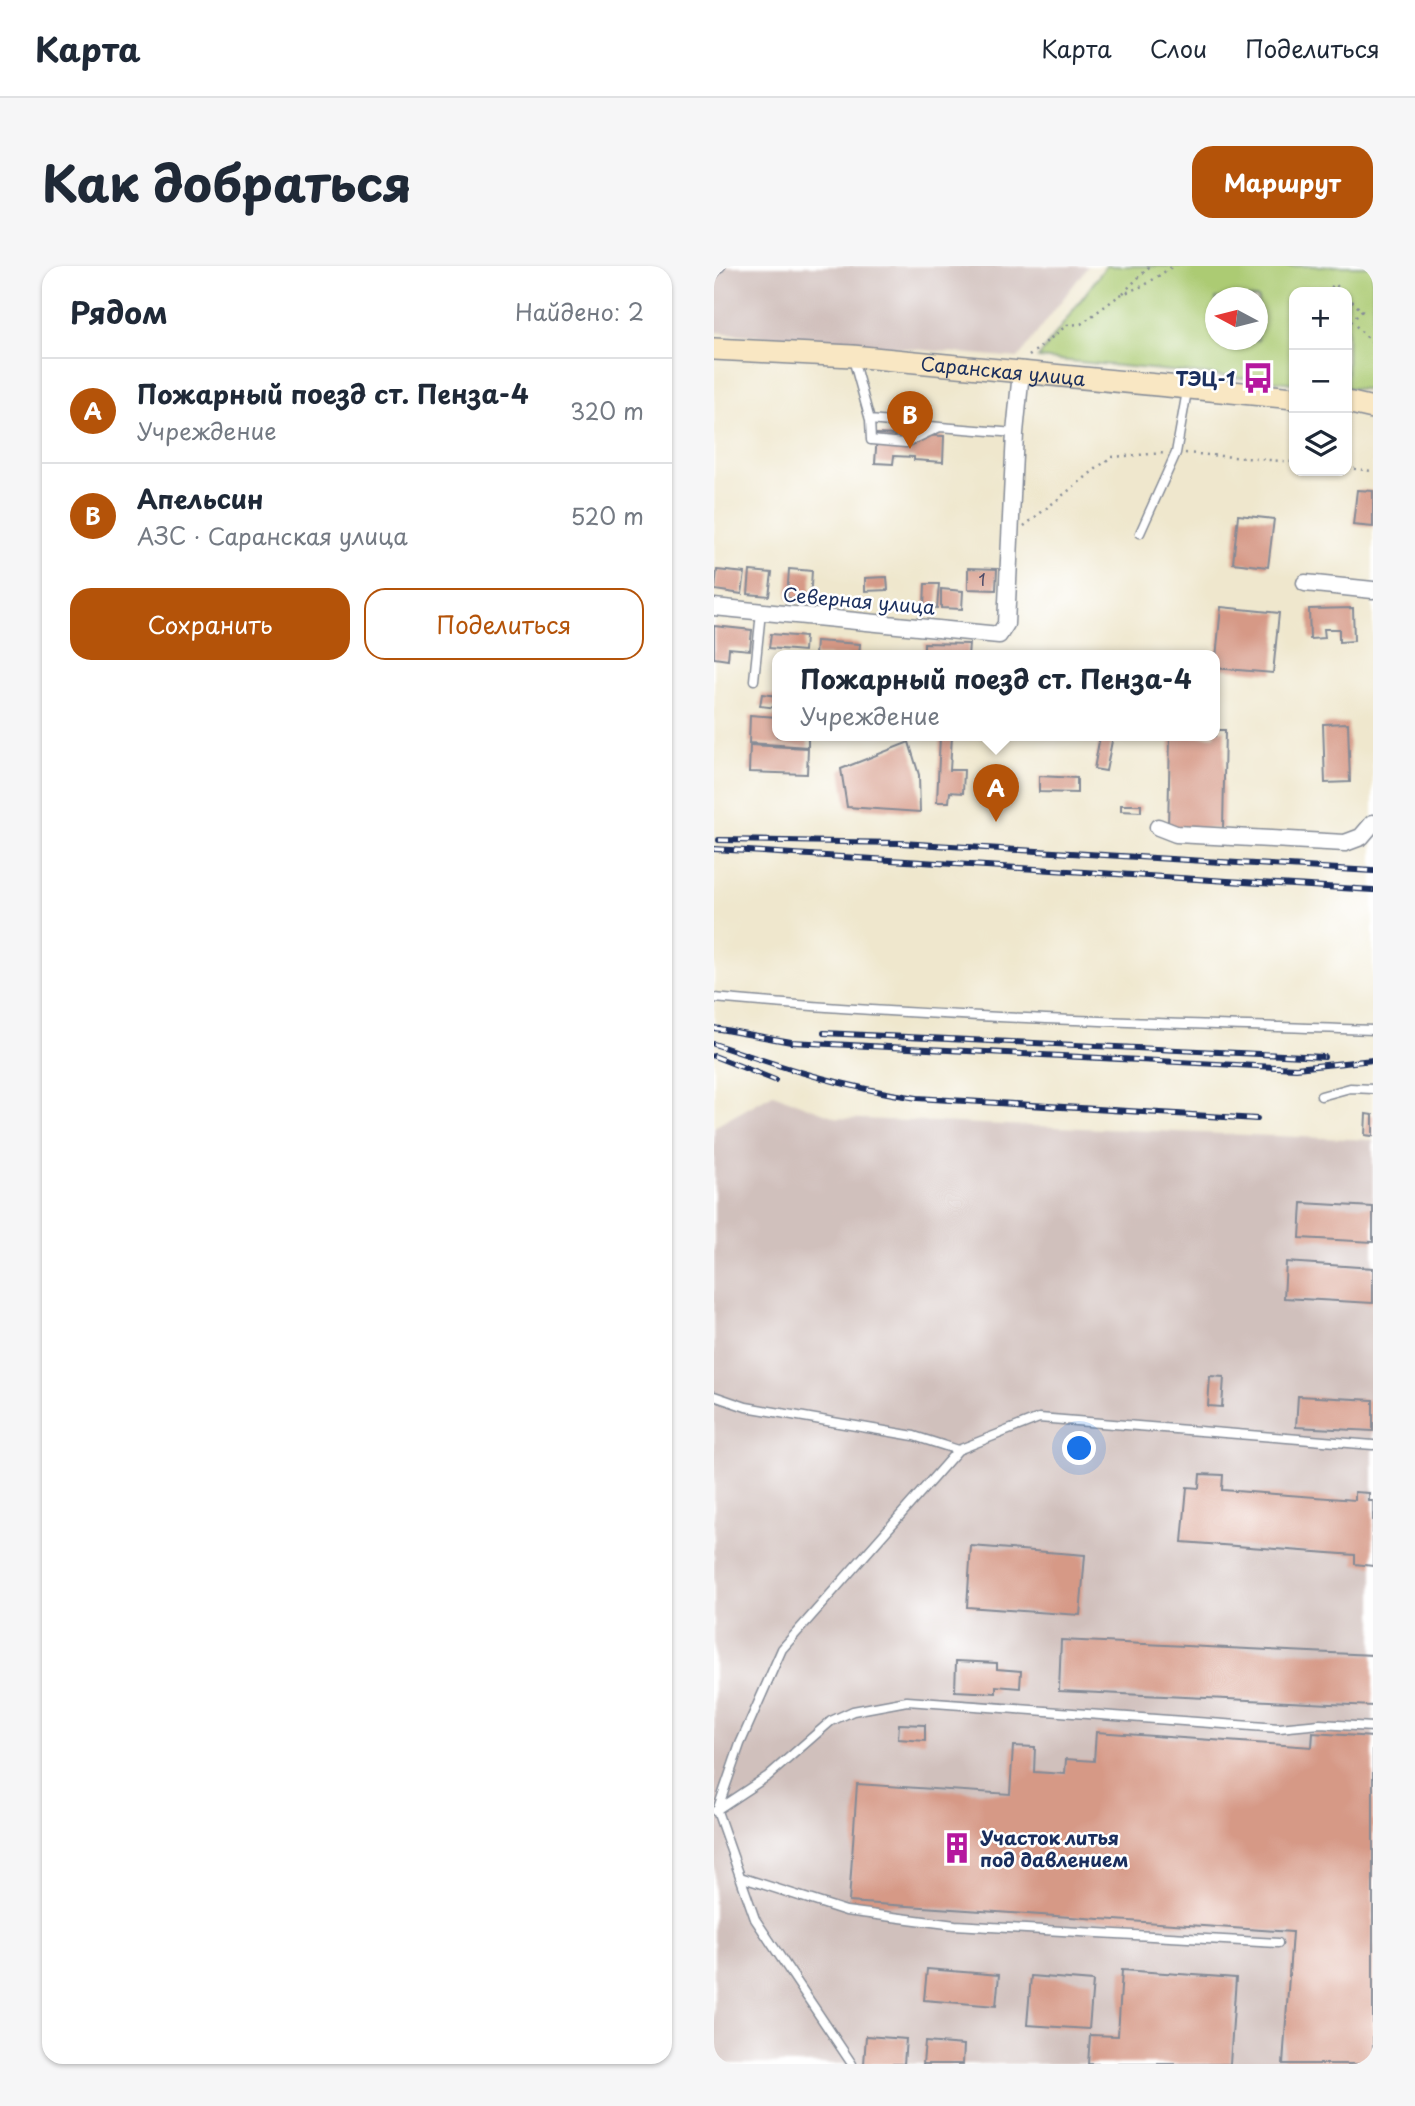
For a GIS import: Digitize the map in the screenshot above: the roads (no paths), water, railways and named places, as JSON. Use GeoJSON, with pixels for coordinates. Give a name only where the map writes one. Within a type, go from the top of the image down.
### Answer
{"type":"FeatureCollection","features":[{"type":"Feature","properties":{"kind":"main road","name":"Саранская улица"},"geometry":{"type":"LineString","coordinates":[[714,349],[852,356],[1289,398]]}},
{"type":"Feature","properties":{"kind":"main road"},"geometry":{"type":"LineString","coordinates":[[1352,403],[1373,408]]}},
{"type":"Feature","properties":{"kind":"street"},"geometry":{"type":"LineString","coordinates":[[1015,433],[1021,372]]}},
{"type":"Feature","properties":{"kind":"street","name":"Северная улица"},"geometry":{"type":"LineString","coordinates":[[714,607],[999,635],[1006,624],[1015,433]]}},
{"type":"Feature","properties":{"kind":"street"},"geometry":{"type":"LineString","coordinates":[[1305,583],[1373,590]]}},
{"type":"Feature","properties":{"kind":"street"},"geometry":{"type":"LineString","coordinates":[[1158,827],[1176,834],[1345,843],[1361,837],[1373,823]]}},
{"type":"Feature","properties":{"kind":"lane"},"geometry":{"type":"LineString","coordinates":[[714,274],[721,266]]}},
{"type":"Feature","properties":{"kind":"lane"},"geometry":{"type":"LineString","coordinates":[[852,356],[870,420],[871,440],[906,443],[940,427]]}},
{"type":"Feature","properties":{"kind":"lane"},"geometry":{"type":"LineString","coordinates":[[1140,533],[1177,453],[1188,389]]}},
{"type":"Feature","properties":{"kind":"lane"},"geometry":{"type":"LineString","coordinates":[[870,420],[1015,433]]}},
{"type":"Feature","properties":{"kind":"lane"},"geometry":{"type":"LineString","coordinates":[[754,680],[761,612]]}},
{"type":"Feature","properties":{"kind":"lane"},"geometry":{"type":"LineString","coordinates":[[714,998],[816,1008],[1040,1019],[1373,1030]]}},
{"type":"Feature","properties":{"kind":"lane"},"geometry":{"type":"LineString","coordinates":[[1321,1096],[1350,1088],[1373,1089]]}},
{"type":"Feature","properties":{"kind":"lane"},"geometry":{"type":"LineString","coordinates":[[714,1396],[746,1407],[914,1436],[958,1450]]}},
{"type":"Feature","properties":{"kind":"lane"},"geometry":{"type":"LineString","coordinates":[[852,2064],[755,1919],[715,1811],[740,1744],[782,1649],[958,1450],[1039,1418],[1373,1445]]}},
{"type":"Feature","properties":{"kind":"lane"},"geometry":{"type":"LineString","coordinates":[[715,1811],[768,1776],[831,1721],[853,1711],[883,1704],[907,1701],[1279,1728],[1320,1724],[1373,1727]]}},
{"type":"Feature","properties":{"kind":"lane"},"geometry":{"type":"LineString","coordinates":[[740,1877],[846,1911],[954,1924],[1278,1943]]}},
{"type":"Feature","properties":{"kind":"railway"},"geometry":{"type":"LineString","coordinates":[[719,840],[901,843],[1373,871]]}},
{"type":"Feature","properties":{"kind":"railway"},"geometry":{"type":"LineString","coordinates":[[714,849],[1373,890]]}},
{"type":"Feature","properties":{"kind":"railway"},"geometry":{"type":"LineString","coordinates":[[714,1028],[791,1042],[1296,1068],[1373,1060]]}},
{"type":"Feature","properties":{"kind":"railway"},"geometry":{"type":"LineString","coordinates":[[824,1033],[1324,1057]]}},
{"type":"Feature","properties":{"kind":"railway"},"geometry":{"type":"LineString","coordinates":[[714,1044],[839,1083],[917,1098],[1257,1119]]}},
{"type":"Feature","properties":{"kind":"railway"},"geometry":{"type":"LineString","coordinates":[[714,1056],[775,1080]]}},
{"type":"Feature","properties":{"kind":"place","name":"ТЭЦ-1"},"geometry":{"type":"Point","coordinates":[1258,378]}},
{"type":"Feature","properties":{"kind":"place","name":"Апельсин"},"geometry":{"type":"Point","coordinates":[910,449]}},
{"type":"Feature","properties":{"kind":"place","name":"Пожарный поезд ст. Пенза-4"},"geometry":{"type":"Point","coordinates":[996,822]}},
{"type":"Feature","properties":{"kind":"place","name":"Участок литья под давлением"},"geometry":{"type":"Point","coordinates":[957,1848]}}]}
